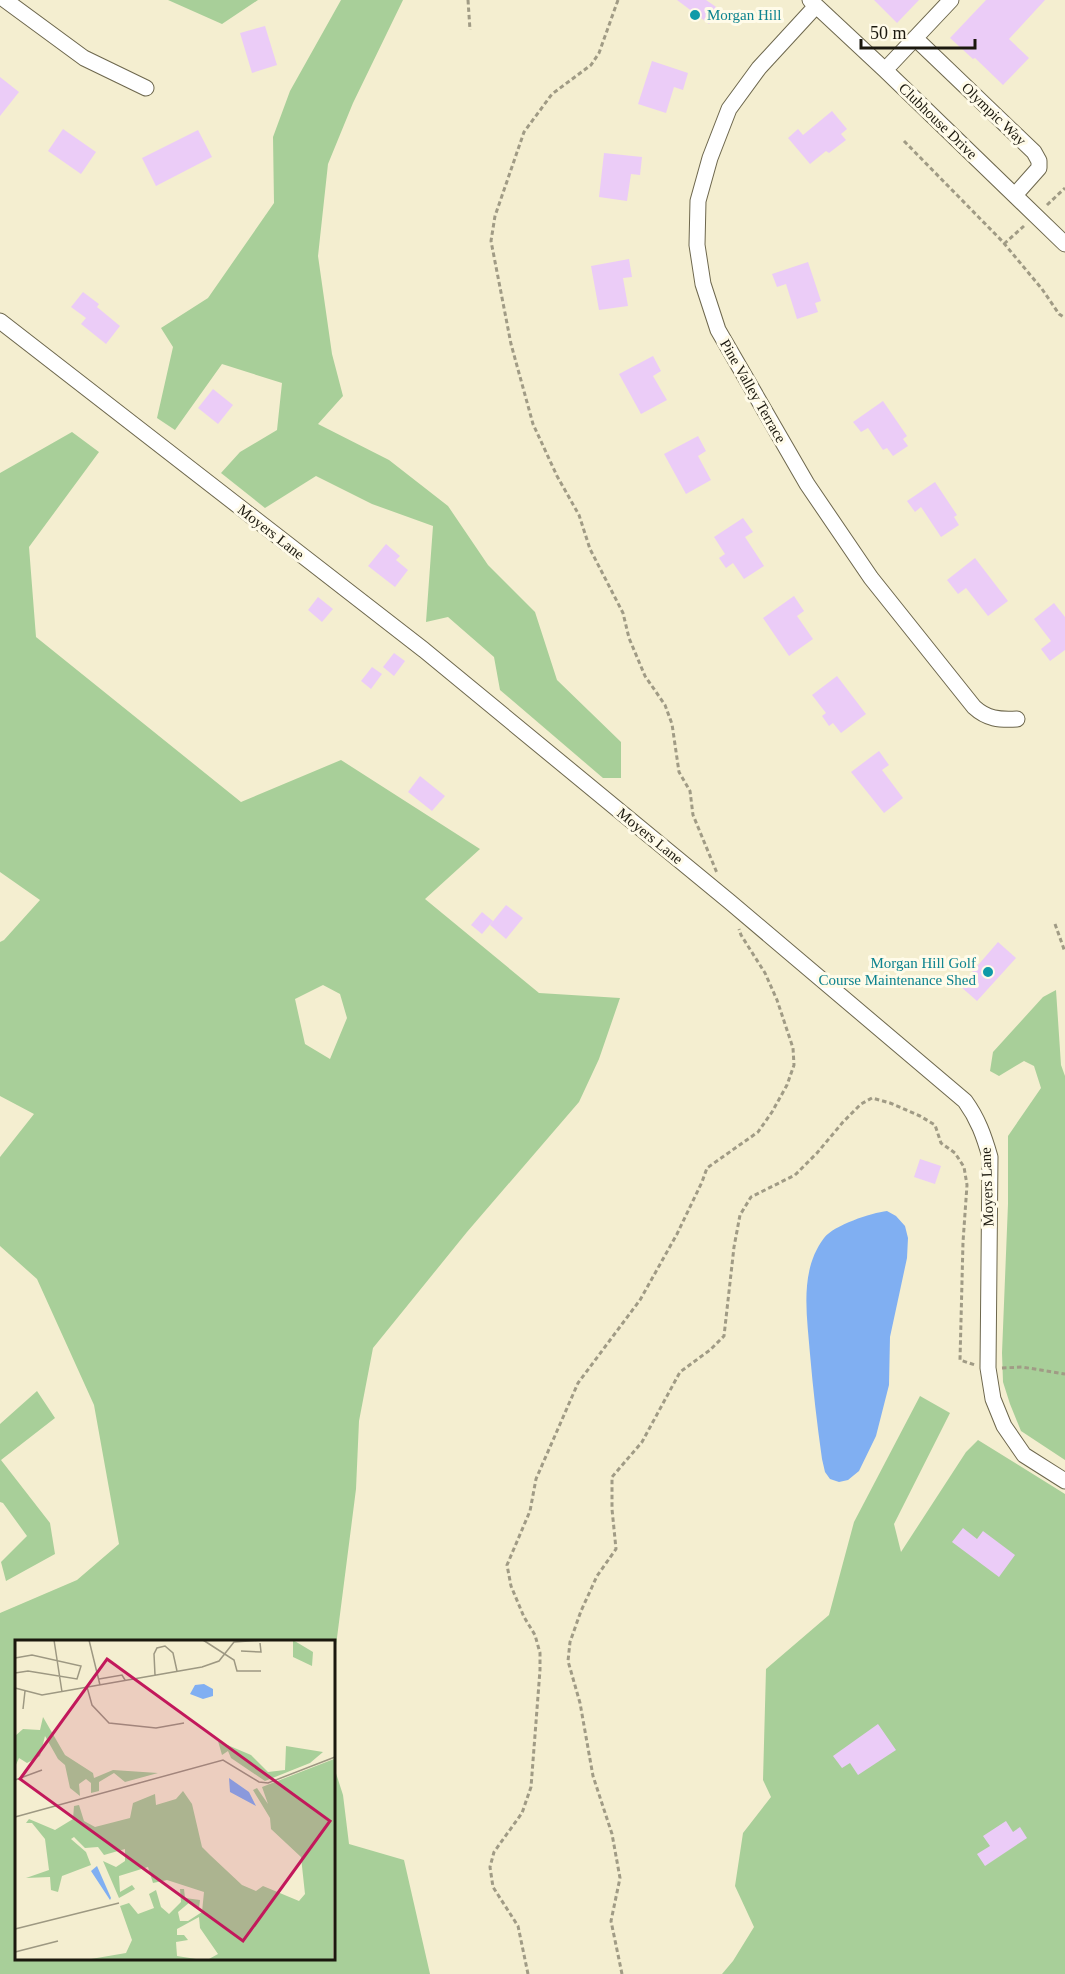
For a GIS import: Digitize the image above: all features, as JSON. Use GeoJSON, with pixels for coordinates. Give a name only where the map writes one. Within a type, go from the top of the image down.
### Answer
{"type":"FeatureCollection","features":[{"type":"Feature","properties":{"kind":"street"},"geometry":{"type":"LineString","coordinates":[[5,0],[84,58],[146,88]]}},
{"type":"Feature","properties":{"kind":"street"},"geometry":{"type":"LineString","coordinates":[[885,70],[951,0]]}},
{"type":"Feature","properties":{"kind":"street","name":"Clubhouse Drive"},"geometry":{"type":"LineString","coordinates":[[813,3],[1065,244]]}},
{"type":"Feature","properties":{"kind":"street","name":"Pine Valley Terrace"},"geometry":{"type":"LineString","coordinates":[[813,3],[759,68],[729,109],[710,158],[698,201],[697,245],[703,284],[718,330],[750,387],[807,484],[872,578],[974,707],[984,716],[1000,720],[1017,719]]}},
{"type":"Feature","properties":{"kind":"street","name":"Olympic Way"},"geometry":{"type":"LineString","coordinates":[[915,38],[1034,152],[1039,161],[1039,168],[1015,195]]}},
{"type":"Feature","properties":{"kind":"street","name":"Moyers Lane"},"geometry":{"type":"LineString","coordinates":[[0,321],[424,650],[730,902],[958,1095],[976,1116],[984,1133],[990,1157],[988,1368],[993,1400],[1004,1426],[1024,1455],[1065,1481]]}},
{"type":"Feature","properties":{"kind":"path"},"geometry":{"type":"LineString","coordinates":[[468,0],[470,30]]}},
{"type":"Feature","properties":{"kind":"path"},"geometry":{"type":"LineString","coordinates":[[528,1974],[518,1926],[493,1887],[490,1868],[494,1852],[522,1813],[531,1787],[540,1670],[540,1653],[535,1635],[524,1617],[511,1586],[507,1565],[530,1510],[536,1479],[578,1383],[640,1300],[682,1225],[707,1168],[758,1132],[772,1112],[794,1065],[793,1048],[787,1027],[765,973],[741,935],[730,902],[693,815],[690,791],[679,772],[672,724],[665,705],[645,676],[628,638],[623,613],[590,549],[579,515],[557,476],[533,424],[511,344],[491,241],[495,216],[524,132],[552,94],[591,65],[599,53],[618,0]]}},
{"type":"Feature","properties":{"kind":"path"},"geometry":{"type":"LineString","coordinates":[[904,141],[1002,242],[1042,289],[1059,314],[1065,318]]}},
{"type":"Feature","properties":{"kind":"path"},"geometry":{"type":"LineString","coordinates":[[1055,924],[1065,952]]}},
{"type":"Feature","properties":{"kind":"path"},"geometry":{"type":"LineString","coordinates":[[622,1974],[611,1921],[620,1878],[612,1834],[593,1776],[580,1703],[568,1660],[570,1642],[597,1576],[616,1549],[612,1476],[642,1442],[680,1372],[710,1350],[724,1336],[740,1215],[751,1197],[795,1175],[861,1104],[872,1098],[920,1116],[934,1125],[941,1143],[955,1153],[964,1167],[967,1185],[962,1253],[960,1360],[988,1368],[1022,1367],[1065,1374]]}},
{"type":"Feature","properties":{"kind":"green space"},"geometry":{"type":"Polygon","coordinates":[[[168,0],[258,0],[222,24],[168,0]]]}},
{"type":"Feature","properties":{"kind":"green space"},"geometry":{"type":"Polygon","coordinates":[[[341,0],[403,0],[353,103],[328,164],[318,256],[332,354],[343,396],[318,424],[389,460],[448,506],[488,565],[535,612],[557,680],[621,742],[621,778],[603,778],[500,690],[494,657],[448,617],[426,622],[433,526],[372,504],[316,476],[265,508],[221,473],[240,452],[277,430],[282,383],[222,364],[175,430],[157,418],[173,347],[161,328],[208,298],[274,203],[273,137],[290,91],[341,0]]]}},
{"type":"Feature","properties":{"kind":"green space"},"geometry":{"type":"Polygon","coordinates":[[[72,432],[99,452],[29,547],[36,637],[241,802],[341,760],[480,849],[425,899],[539,993],[620,998],[599,1059],[579,1102],[467,1232],[373,1348],[359,1421],[356,1489],[334,1661],[334,1640],[15,1640],[15,1959],[334,1959],[334,1767],[343,1795],[349,1844],[404,1860],[430,1974],[0,1974],[0,1613],[77,1580],[119,1544],[94,1405],[37,1279],[0,1246],[0,1157],[34,1114],[0,1096],[0,942],[40,900],[0,872],[0,473],[72,432]],[[323,985],[295,999],[305,1044],[330,1059],[347,1018],[340,994],[323,985]]]}},
{"type":"Feature","properties":{"kind":"green space"},"geometry":{"type":"Polygon","coordinates":[[[1056,990],[1061,1065],[1065,1076],[1065,1460],[1021,1431],[1003,1382],[1008,1136],[1041,1088],[1034,1066],[1024,1061],[999,1076],[990,1071],[993,1052],[1043,997],[1056,990]]]}},
{"type":"Feature","properties":{"kind":"green space"},"geometry":{"type":"Polygon","coordinates":[[[37,1391],[55,1418],[1,1460],[50,1523],[55,1554],[6,1581],[1,1562],[27,1536],[0,1502],[0,1424],[37,1391]]]}},
{"type":"Feature","properties":{"kind":"green space"},"geometry":{"type":"Polygon","coordinates":[[[920,1396],[950,1413],[894,1524],[901,1552],[966,1452],[978,1440],[1065,1494],[1065,1974],[722,1974],[754,1927],[735,1886],[743,1833],[771,1797],[763,1780],[766,1669],[829,1615],[854,1522],[920,1396]]]}},
{"type":"Feature","properties":{"kind":"water"},"geometry":{"type":"Polygon","coordinates":[[[887,1211],[896,1216],[905,1226],[908,1238],[907,1258],[890,1337],[889,1385],[876,1436],[859,1471],[848,1480],[839,1482],[830,1479],[825,1472],[822,1459],[807,1324],[808,1279],[816,1251],[829,1233],[853,1220],[887,1211]]]}},
{"type":"Feature","properties":{"kind":"building"},"geometry":{"type":"Polygon","coordinates":[[[677,0],[706,0],[719,9],[709,24],[677,0]]]}},
{"type":"Feature","properties":{"kind":"building"},"geometry":{"type":"Polygon","coordinates":[[[874,0],[919,0],[897,23],[874,0]]]}},
{"type":"Feature","properties":{"kind":"building"},"geometry":{"type":"Polygon","coordinates":[[[986,0],[1045,0],[1009,39],[1029,58],[1003,85],[950,38],[986,0]]]}},
{"type":"Feature","properties":{"kind":"building"},"geometry":{"type":"Polygon","coordinates":[[[265,26],[277,65],[252,73],[240,33],[265,26]]]}},
{"type":"Feature","properties":{"kind":"building"},"geometry":{"type":"Polygon","coordinates":[[[652,61],[688,73],[683,90],[674,87],[666,113],[638,104],[652,61]]]}},
{"type":"Feature","properties":{"kind":"building"},"geometry":{"type":"Polygon","coordinates":[[[0,77],[19,92],[0,116],[0,77]]]}},
{"type":"Feature","properties":{"kind":"building"},"geometry":{"type":"Polygon","coordinates":[[[832,111],[847,129],[841,134],[846,140],[829,153],[826,151],[810,164],[788,138],[798,129],[803,135],[832,111]]]}},
{"type":"Feature","properties":{"kind":"building"},"geometry":{"type":"Polygon","coordinates":[[[63,129],[96,152],[81,174],[48,151],[63,129]]]}},
{"type":"Feature","properties":{"kind":"building"},"geometry":{"type":"Polygon","coordinates":[[[198,130],[212,157],[156,186],[142,158],[198,130]]]}},
{"type":"Feature","properties":{"kind":"building"},"geometry":{"type":"Polygon","coordinates":[[[604,153],[642,157],[640,175],[631,174],[627,201],[599,197],[604,153]]]}},
{"type":"Feature","properties":{"kind":"building"},"geometry":{"type":"Polygon","coordinates":[[[629,259],[632,277],[623,278],[628,306],[599,310],[591,266],[629,259]]]}},
{"type":"Feature","properties":{"kind":"building"},"geometry":{"type":"Polygon","coordinates":[[[808,262],[821,301],[815,303],[818,312],[797,319],[786,284],[777,287],[772,274],[808,262]]]}},
{"type":"Feature","properties":{"kind":"building"},"geometry":{"type":"Polygon","coordinates":[[[83,292],[99,304],[97,307],[120,326],[106,344],[81,324],[86,318],[71,307],[83,292]]]}},
{"type":"Feature","properties":{"kind":"building"},"geometry":{"type":"Polygon","coordinates":[[[653,356],[661,371],[653,376],[667,400],[641,414],[619,374],[653,356]]]}},
{"type":"Feature","properties":{"kind":"building"},"geometry":{"type":"Polygon","coordinates":[[[213,389],[233,405],[218,424],[198,408],[213,389]]]}},
{"type":"Feature","properties":{"kind":"building"},"geometry":{"type":"Polygon","coordinates":[[[883,401],[907,436],[903,439],[908,446],[893,456],[887,448],[883,450],[868,428],[861,432],[853,422],[883,401]]]}},
{"type":"Feature","properties":{"kind":"building"},"geometry":{"type":"Polygon","coordinates":[[[698,436],[706,451],[698,456],[711,480],[686,494],[664,454],[698,436]]]}},
{"type":"Feature","properties":{"kind":"building"},"geometry":{"type":"Polygon","coordinates":[[[935,482],[957,515],[954,517],[959,525],[941,537],[921,507],[915,512],[907,501],[935,482]]]}},
{"type":"Feature","properties":{"kind":"building"},"geometry":{"type":"Polygon","coordinates":[[[743,518],[753,532],[745,537],[764,566],[744,579],[733,563],[726,568],[719,558],[725,554],[714,537],[743,518]]]}},
{"type":"Feature","properties":{"kind":"building"},"geometry":{"type":"Polygon","coordinates":[[[386,544],[400,556],[396,560],[408,570],[395,587],[368,566],[386,544]]]}},
{"type":"Feature","properties":{"kind":"building"},"geometry":{"type":"Polygon","coordinates":[[[975,558],[1008,601],[988,616],[966,588],[958,594],[947,580],[975,558]]]}},
{"type":"Feature","properties":{"kind":"building"},"geometry":{"type":"Polygon","coordinates":[[[794,596],[804,611],[797,616],[813,639],[789,656],[763,618],[794,596]]]}},
{"type":"Feature","properties":{"kind":"building"},"geometry":{"type":"Polygon","coordinates":[[[318,597],[333,609],[322,622],[308,610],[318,597]]]}},
{"type":"Feature","properties":{"kind":"building"},"geometry":{"type":"Polygon","coordinates":[[[1054,603],[1065,617],[1065,650],[1050,661],[1041,649],[1051,641],[1034,619],[1054,603]]]}},
{"type":"Feature","properties":{"kind":"building"},"geometry":{"type":"Polygon","coordinates":[[[394,653],[405,661],[394,676],[383,667],[394,653]]]}},
{"type":"Feature","properties":{"kind":"building"},"geometry":{"type":"Polygon","coordinates":[[[372,667],[382,674],[371,689],[361,681],[372,667]]]}},
{"type":"Feature","properties":{"kind":"building"},"geometry":{"type":"Polygon","coordinates":[[[837,676],[866,714],[841,733],[833,723],[829,726],[822,716],[826,713],[812,695],[837,676]]]}},
{"type":"Feature","properties":{"kind":"building"},"geometry":{"type":"Polygon","coordinates":[[[879,751],[889,765],[882,770],[903,798],[884,813],[851,772],[879,751]]]}},
{"type":"Feature","properties":{"kind":"building"},"geometry":{"type":"Polygon","coordinates":[[[420,776],[445,796],[432,811],[408,792],[420,776]]]}},
{"type":"Feature","properties":{"kind":"building"},"geometry":{"type":"Polygon","coordinates":[[[506,905],[523,918],[506,939],[490,925],[506,905]]]}},
{"type":"Feature","properties":{"kind":"building"},"geometry":{"type":"Polygon","coordinates":[[[482,912],[493,921],[482,934],[471,925],[482,912]]]}},
{"type":"Feature","properties":{"kind":"building","name":"Morgan Hill Golf Course Maintenance Shed"},"geometry":{"type":"Polygon","coordinates":[[[998,942],[1016,958],[977,1001],[960,986],[998,942]]]}},
{"type":"Feature","properties":{"kind":"building"},"geometry":{"type":"Polygon","coordinates":[[[920,1159],[941,1166],[935,1184],[914,1177],[920,1159]]]}},
{"type":"Feature","properties":{"kind":"building"},"geometry":{"type":"Polygon","coordinates":[[[963,1528],[977,1539],[983,1531],[1015,1555],[999,1577],[952,1542],[963,1528]]]}},
{"type":"Feature","properties":{"kind":"building"},"geometry":{"type":"Polygon","coordinates":[[[878,1724],[896,1750],[858,1775],[850,1763],[842,1768],[833,1756],[878,1724]]]}},
{"type":"Feature","properties":{"kind":"building"},"geometry":{"type":"Polygon","coordinates":[[[1006,1821],[1013,1832],[1020,1827],[1027,1838],[985,1866],[977,1854],[990,1846],[983,1836],[1006,1821]]]}},
{"type":"Feature","properties":{"kind":"place","name":"Morgan Hill"},"geometry":{"type":"Point","coordinates":[695,15]}},
{"type":"Feature","properties":{"kind":"place","name":"Morgan Hill Golf Course Maintenance Shed"},"geometry":{"type":"Point","coordinates":[988,972]}}]}
